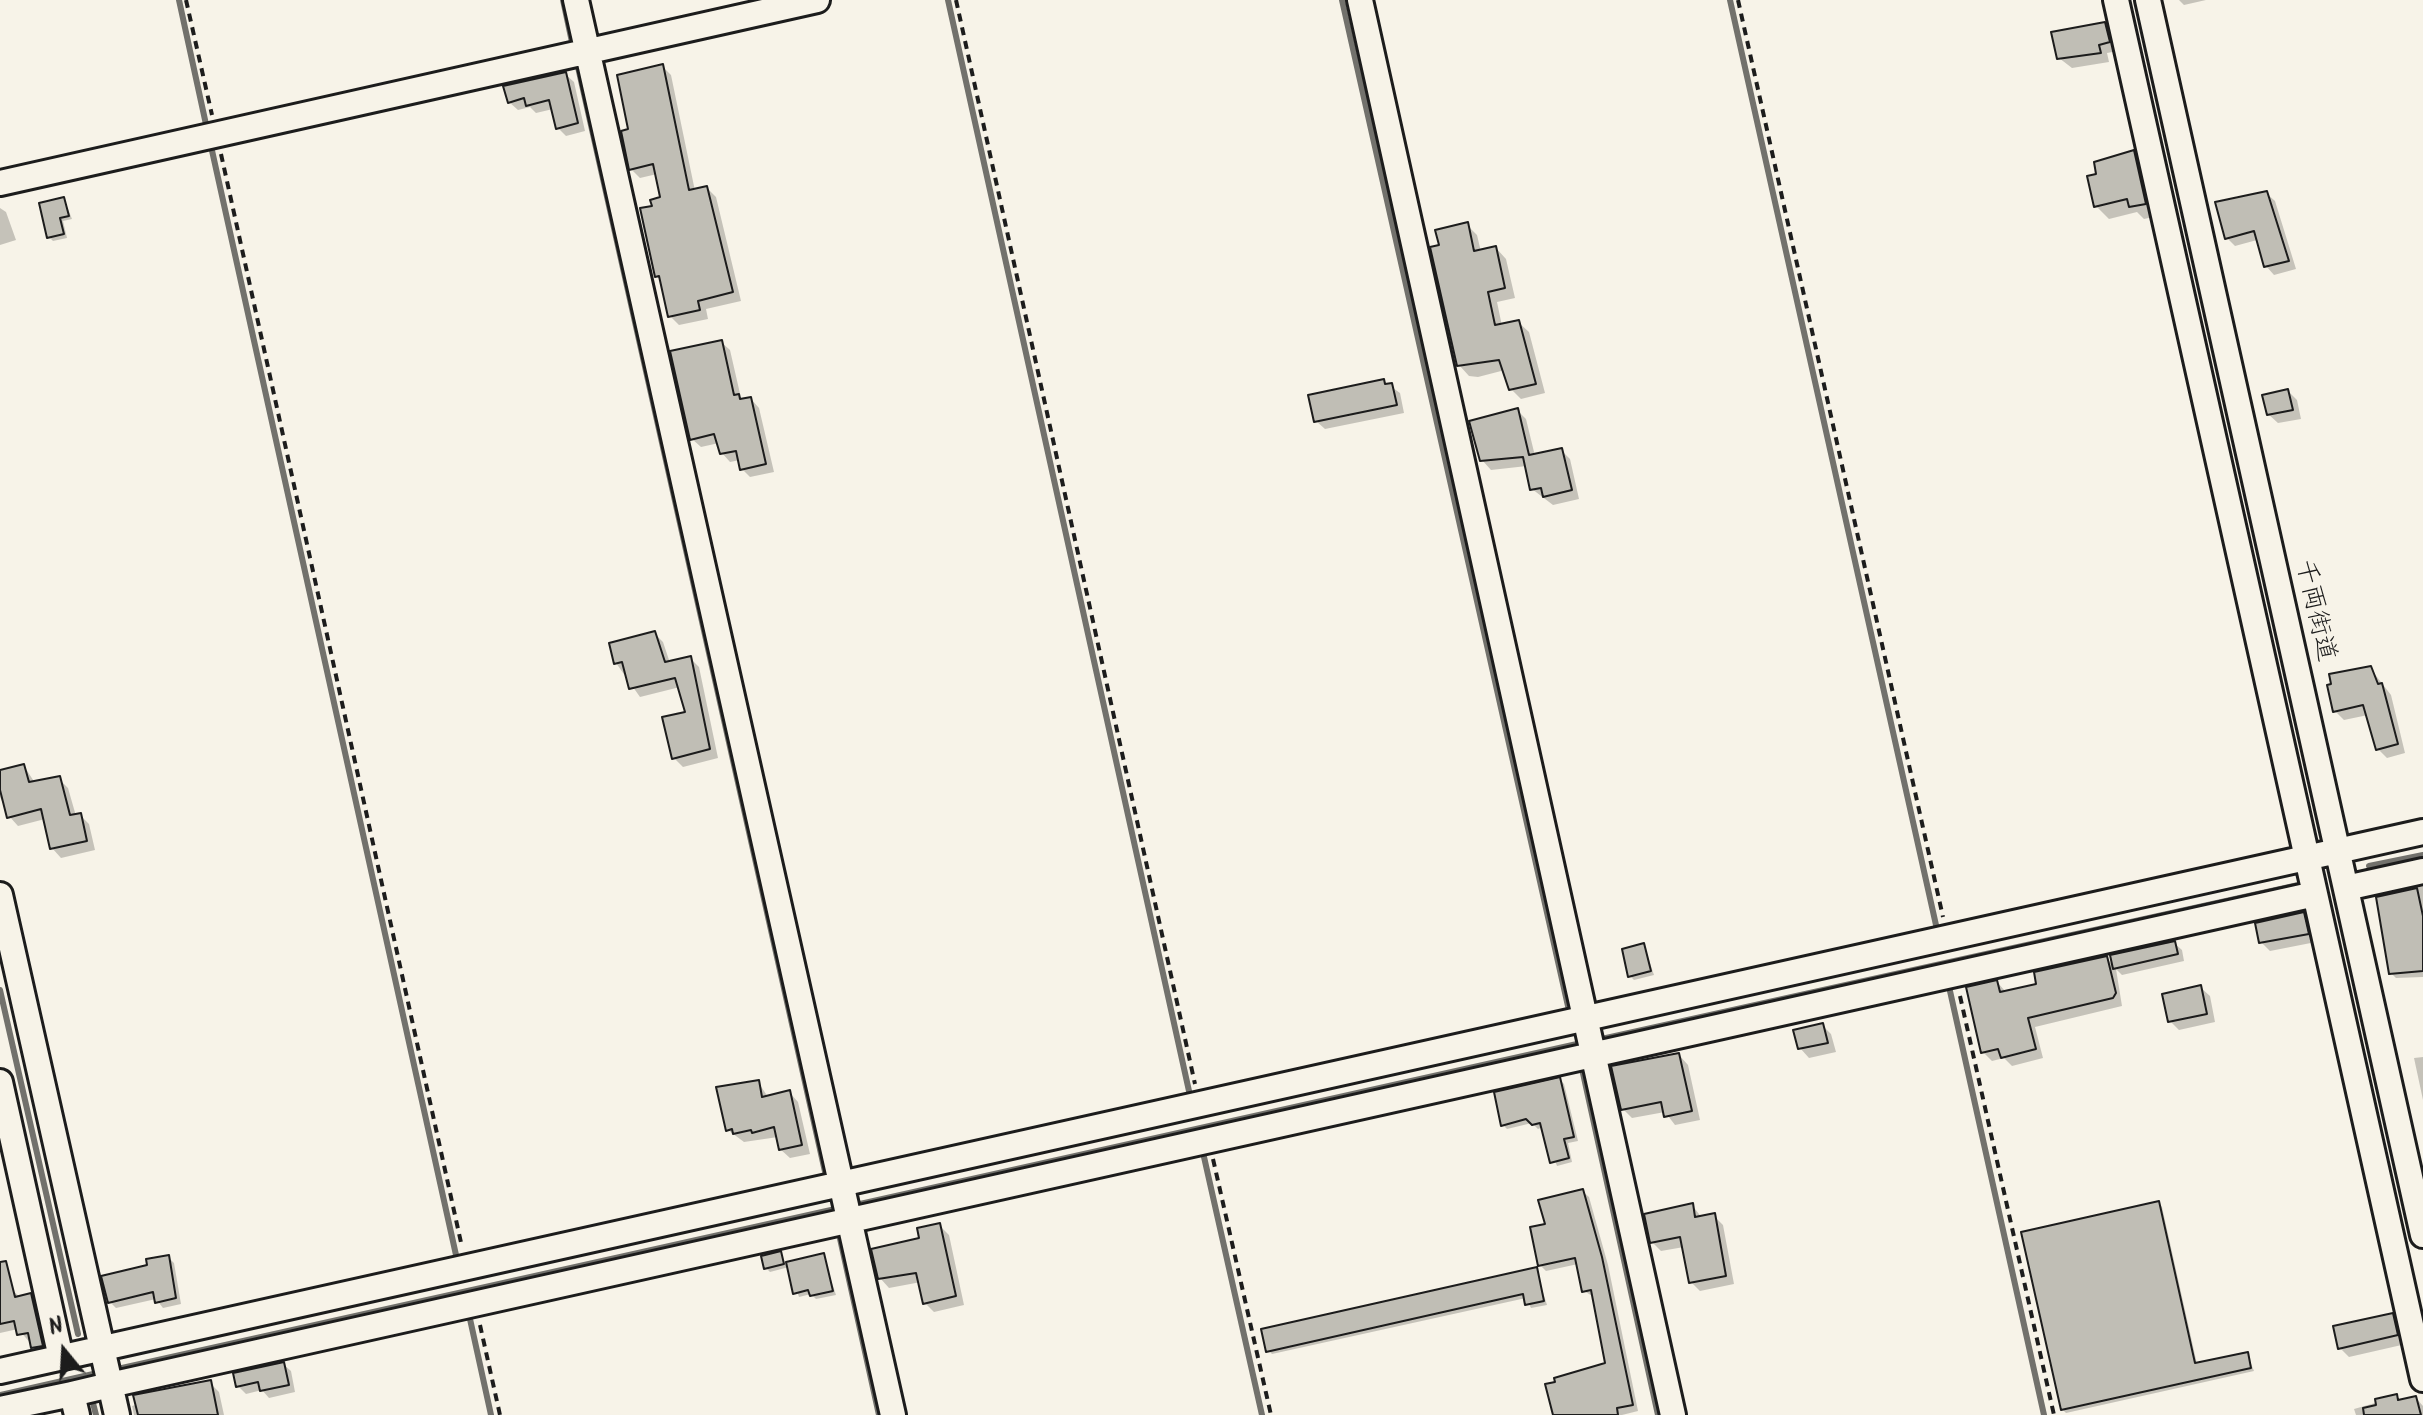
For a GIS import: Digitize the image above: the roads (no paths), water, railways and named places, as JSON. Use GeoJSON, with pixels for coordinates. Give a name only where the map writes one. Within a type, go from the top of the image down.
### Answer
{"type":"FeatureCollection","features":[{"type":"Feature","properties":{"kind":"street"},"geometry":{"type":"LineString","coordinates":[[576,0],[579,52],[893,1415]]}},
{"type":"Feature","properties":{"kind":"street"},"geometry":{"type":"LineString","coordinates":[[0,183],[817,0]]}},
{"type":"Feature","properties":{"kind":"street"},"geometry":{"type":"LineString","coordinates":[[1360,0],[1586,1045],[1673,1415]]}},
{"type":"Feature","properties":{"kind":"street"},"geometry":{"type":"LineString","coordinates":[[2116,0],[2423,1379]]}},
{"type":"Feature","properties":{"kind":"street","name":"千両街道"},"geometry":{"type":"LineString","coordinates":[[2148,0],[2423,1235]]}},
{"type":"Feature","properties":{"kind":"street"},"geometry":{"type":"LineString","coordinates":[[0,1409],[472,1286],[1586,1045],[1954,957],[2337,851],[2423,832]]}},
{"type":"Feature","properties":{"kind":"street"},"geometry":{"type":"LineString","coordinates":[[2346,888],[2423,871]]}},
{"type":"Feature","properties":{"kind":"street"},"geometry":{"type":"LineString","coordinates":[[94,1383],[472,1286],[1586,1045],[1954,957],[2315,894]]}},
{"type":"Feature","properties":{"kind":"street"},"geometry":{"type":"LineString","coordinates":[[0,895],[94,1383]]}},
{"type":"Feature","properties":{"kind":"street"},"geometry":{"type":"LineString","coordinates":[[0,1082],[61,1358],[94,1383],[117,1415]]}},
{"type":"Feature","properties":{"kind":"street"},"geometry":{"type":"LineString","coordinates":[[0,1371],[61,1358]]}},
{"type":"Feature","properties":{"kind":"waterway"},"geometry":{"type":"LineString","coordinates":[[179,0],[207,129]]}},
{"type":"Feature","properties":{"kind":"waterway"},"geometry":{"type":"LineString","coordinates":[[563,0],[573,47]]}},
{"type":"Feature","properties":{"kind":"waterway"},"geometry":{"type":"LineString","coordinates":[[948,0],[1189,1091]]}},
{"type":"Feature","properties":{"kind":"waterway"},"geometry":{"type":"LineString","coordinates":[[1342,0],[1568,1006]]}},
{"type":"Feature","properties":{"kind":"waterway"},"geometry":{"type":"LineString","coordinates":[[1730,0],[1936,925]]}},
{"type":"Feature","properties":{"kind":"waterway"},"geometry":{"type":"LineString","coordinates":[[576,58],[826,1176]]}},
{"type":"Feature","properties":{"kind":"waterway"},"geometry":{"type":"LineString","coordinates":[[211,146],[456,1255]]}},
{"type":"Feature","properties":{"kind":"waterway"},"geometry":{"type":"LineString","coordinates":[[2369,866],[2423,855]]}},
{"type":"Feature","properties":{"kind":"waterway"},"geometry":{"type":"LineString","coordinates":[[1597,1040],[2303,884]]}},
{"type":"Feature","properties":{"kind":"waterway"},"geometry":{"type":"LineString","coordinates":[[0,990],[78,1334]]}},
{"type":"Feature","properties":{"kind":"waterway"},"geometry":{"type":"LineString","coordinates":[[1950,991],[2044,1415]]}},
{"type":"Feature","properties":{"kind":"waterway"},"geometry":{"type":"LineString","coordinates":[[851,1206],[1586,1042]]}},
{"type":"Feature","properties":{"kind":"waterway"},"geometry":{"type":"LineString","coordinates":[[1581,1064],[1658,1415]]}},
{"type":"Feature","properties":{"kind":"waterway"},"geometry":{"type":"LineString","coordinates":[[1202,1148],[1262,1415]]}},
{"type":"Feature","properties":{"kind":"waterway"},"geometry":{"type":"LineString","coordinates":[[113,1370],[840,1208]]}},
{"type":"Feature","properties":{"kind":"waterway"},"geometry":{"type":"LineString","coordinates":[[839,1234],[879,1415]]}},
{"type":"Feature","properties":{"kind":"waterway"},"geometry":{"type":"LineString","coordinates":[[470,1319],[491,1415]]}},
{"type":"Feature","properties":{"kind":"waterway"},"geometry":{"type":"LineString","coordinates":[[0,1395],[102,1372]]}},
{"type":"Feature","properties":{"kind":"waterway"},"geometry":{"type":"LineString","coordinates":[[91,1395],[96,1415]]}}]}
